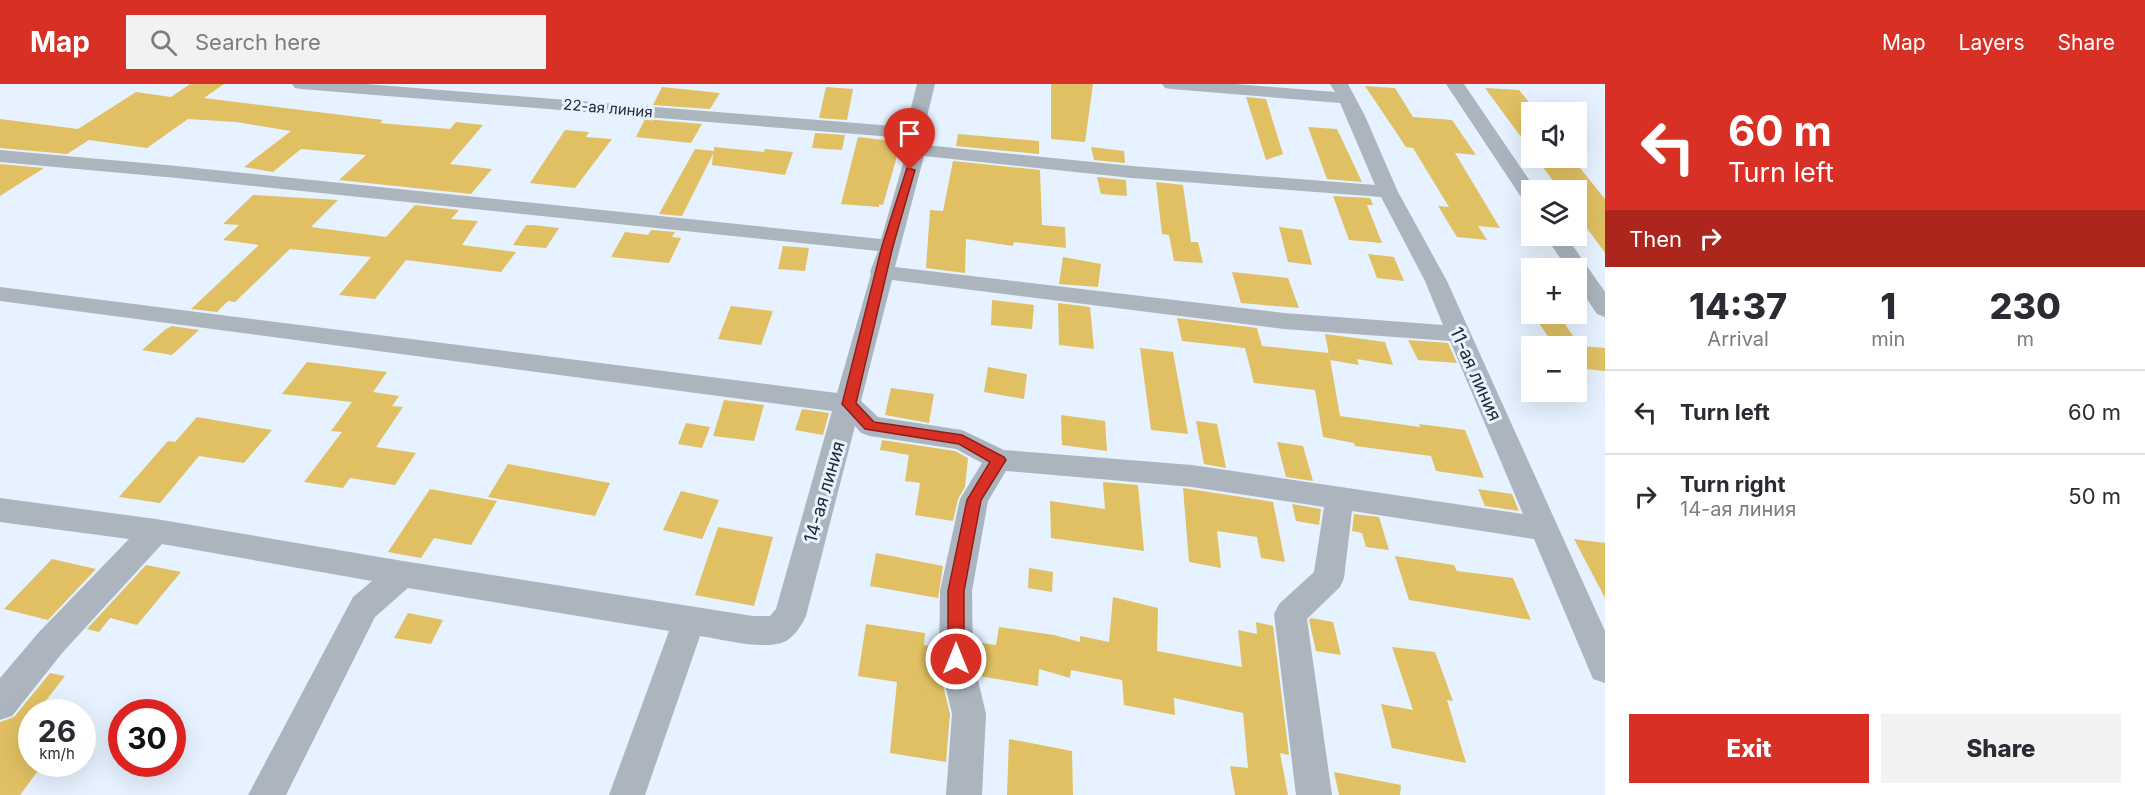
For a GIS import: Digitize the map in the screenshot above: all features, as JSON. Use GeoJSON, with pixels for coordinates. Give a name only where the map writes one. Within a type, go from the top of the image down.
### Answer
{"type":"FeatureCollection","features":[{"type":"Feature","properties":{"kind":"street","name":"22-ая линия"},"geometry":{"type":"LineString","coordinates":[[301,84],[915,141],[1132,172],[1388,192]]}},
{"type":"Feature","properties":{"kind":"street","name":"14-ая линия"},"geometry":{"type":"LineString","coordinates":[[689,620],[753,630],[777,630],[790,616],[849,404],[915,141],[926,84]]}},
{"type":"Feature","properties":{"kind":"street"},"geometry":{"type":"LineString","coordinates":[[1171,84],[1342,91]]}},
{"type":"Feature","properties":{"kind":"street"},"geometry":{"type":"LineString","coordinates":[[1455,84],[1521,183]]}},
{"type":"Feature","properties":{"kind":"street","name":"11-ая линия"},"geometry":{"type":"LineString","coordinates":[[1342,91],[1356,116],[1388,192],[1436,281],[1605,668]]}},
{"type":"Feature","properties":{"kind":"street"},"geometry":{"type":"LineString","coordinates":[[0,156],[189,173],[888,246]]}},
{"type":"Feature","properties":{"kind":"street"},"geometry":{"type":"LineString","coordinates":[[1563,246],[1605,309]]}},
{"type":"Feature","properties":{"kind":"street"},"geometry":{"type":"LineString","coordinates":[[881,272],[1284,321],[1458,334]]}},
{"type":"Feature","properties":{"kind":"street"},"geometry":{"type":"LineString","coordinates":[[0,294],[849,404],[870,426],[962,440],[999,460],[1192,476],[1339,500],[1544,529]]}},
{"type":"Feature","properties":{"kind":"street"},"geometry":{"type":"LineString","coordinates":[[964,795],[969,714],[956,659],[956,591],[974,500],[999,460]]}},
{"type":"Feature","properties":{"kind":"street"},"geometry":{"type":"LineString","coordinates":[[1314,795],[1290,614],[1329,578],[1339,500]]}},
{"type":"Feature","properties":{"kind":"street"},"geometry":{"type":"LineString","coordinates":[[0,510],[156,531],[689,620],[627,795]]}},
{"type":"Feature","properties":{"kind":"street"},"geometry":{"type":"LineString","coordinates":[[0,704],[51,642],[156,531]]}},
{"type":"Feature","properties":{"kind":"street"},"geometry":{"type":"LineString","coordinates":[[266,795],[364,607],[403,574]]}},
{"type":"Feature","properties":{"kind":"building"},"geometry":{"type":"Polygon","coordinates":[[[190,84],[224,84],[204,98],[383,120],[380,123],[450,129],[456,122],[483,125],[450,164],[492,169],[471,194],[339,180],[366,155],[301,149],[273,172],[244,167],[291,131],[236,122],[188,119],[147,148],[89,140],[67,154],[0,148],[0,119],[78,129],[136,92],[171,97],[190,84]]]}},
{"type":"Feature","properties":{"kind":"building"},"geometry":{"type":"Polygon","coordinates":[[[1051,84],[1093,84],[1085,142],[1051,139],[1051,84]]]}},
{"type":"Feature","properties":{"kind":"building"},"geometry":{"type":"Polygon","coordinates":[[[1365,86],[1395,88],[1413,117],[1452,120],[1476,155],[1455,153],[1500,228],[1478,226],[1487,240],[1457,237],[1438,206],[1449,207],[1413,148],[1406,147],[1365,86]]]}},
{"type":"Feature","properties":{"kind":"building"},"geometry":{"type":"Polygon","coordinates":[[[662,87],[720,93],[710,109],[653,105],[662,87]]]}},
{"type":"Feature","properties":{"kind":"building"},"geometry":{"type":"Polygon","coordinates":[[[826,87],[853,89],[847,120],[819,118],[826,87]]]}},
{"type":"Feature","properties":{"kind":"building"},"geometry":{"type":"Polygon","coordinates":[[[1485,88],[1519,90],[1529,102],[1521,102],[1521,137],[1485,88]]]}},
{"type":"Feature","properties":{"kind":"building"},"geometry":{"type":"Polygon","coordinates":[[[1246,97],[1266,99],[1283,154],[1266,160],[1246,97]]]}},
{"type":"Feature","properties":{"kind":"building"},"geometry":{"type":"Polygon","coordinates":[[[645,119],[702,124],[691,143],[636,137],[645,119]]]}},
{"type":"Feature","properties":{"kind":"building"},"geometry":{"type":"Polygon","coordinates":[[[1308,127],[1337,129],[1362,182],[1327,179],[1308,127]]]}},
{"type":"Feature","properties":{"kind":"building"},"geometry":{"type":"Polygon","coordinates":[[[565,130],[589,132],[586,137],[612,139],[575,188],[530,183],[565,130]]]}},
{"type":"Feature","properties":{"kind":"building"},"geometry":{"type":"Polygon","coordinates":[[[815,133],[845,135],[842,150],[812,148],[815,133]]]}},
{"type":"Feature","properties":{"kind":"building"},"geometry":{"type":"Polygon","coordinates":[[[958,134],[1039,141],[1039,154],[956,146],[958,134]]]}},
{"type":"Feature","properties":{"kind":"building"},"geometry":{"type":"Polygon","coordinates":[[[858,137],[901,142],[883,205],[879,204],[879,207],[841,204],[858,137]]]}},
{"type":"Feature","properties":{"kind":"building"},"geometry":{"type":"Polygon","coordinates":[[[714,147],[764,152],[765,149],[793,152],[785,175],[712,165],[713,154],[682,216],[659,214],[695,149],[714,151],[714,147]]]}},
{"type":"Feature","properties":{"kind":"building"},"geometry":{"type":"Polygon","coordinates":[[[1091,147],[1124,151],[1125,163],[1094,160],[1091,147]]]}},
{"type":"Feature","properties":{"kind":"building"},"geometry":{"type":"Polygon","coordinates":[[[953,161],[1040,170],[1042,225],[1065,227],[1066,248],[1014,242],[1013,246],[966,239],[965,273],[926,268],[930,210],[943,211],[953,161]]]}},
{"type":"Feature","properties":{"kind":"building"},"geometry":{"type":"Polygon","coordinates":[[[0,164],[44,168],[0,196],[0,164]]]}},
{"type":"Feature","properties":{"kind":"building"},"geometry":{"type":"Polygon","coordinates":[[[1544,168],[1580,168],[1605,199],[1605,253],[1587,228],[1587,180],[1552,180],[1544,168]]]}},
{"type":"Feature","properties":{"kind":"building"},"geometry":{"type":"Polygon","coordinates":[[[1097,177],[1126,180],[1127,196],[1101,194],[1097,177]]]}},
{"type":"Feature","properties":{"kind":"building"},"geometry":{"type":"Polygon","coordinates":[[[1156,182],[1183,185],[1191,242],[1198,242],[1203,263],[1174,261],[1169,235],[1162,234],[1156,182]]]}},
{"type":"Feature","properties":{"kind":"building"},"geometry":{"type":"Polygon","coordinates":[[[253,195],[338,200],[311,227],[386,237],[415,205],[459,210],[451,219],[478,221],[462,245],[516,252],[501,272],[406,260],[375,299],[339,295],[371,257],[290,249],[235,302],[228,301],[217,312],[191,309],[259,245],[223,240],[239,225],[223,224],[253,195]]]}},
{"type":"Feature","properties":{"kind":"building"},"geometry":{"type":"Polygon","coordinates":[[[1333,196],[1370,198],[1373,205],[1367,205],[1382,243],[1349,240],[1333,196]]]}},
{"type":"Feature","properties":{"kind":"building"},"geometry":{"type":"Polygon","coordinates":[[[526,225],[559,228],[546,248],[513,245],[526,225]]]}},
{"type":"Feature","properties":{"kind":"building"},"geometry":{"type":"Polygon","coordinates":[[[1279,227],[1302,230],[1312,265],[1288,262],[1279,227]]]}},
{"type":"Feature","properties":{"kind":"building"},"geometry":{"type":"Polygon","coordinates":[[[651,230],[675,232],[672,237],[681,238],[669,263],[611,257],[625,232],[648,235],[651,230]]]}},
{"type":"Feature","properties":{"kind":"building"},"geometry":{"type":"Polygon","coordinates":[[[783,246],[809,248],[805,271],[778,269],[783,246]]]}},
{"type":"Feature","properties":{"kind":"building"},"geometry":{"type":"Polygon","coordinates":[[[1368,254],[1394,257],[1404,281],[1377,278],[1368,254]]]}},
{"type":"Feature","properties":{"kind":"building"},"geometry":{"type":"Polygon","coordinates":[[[1063,257],[1101,264],[1098,287],[1059,284],[1063,257]]]}},
{"type":"Feature","properties":{"kind":"building"},"geometry":{"type":"Polygon","coordinates":[[[1232,272],[1288,278],[1299,308],[1241,303],[1232,272]]]}},
{"type":"Feature","properties":{"kind":"building"},"geometry":{"type":"Polygon","coordinates":[[[992,300],[1034,305],[1032,329],[991,325],[992,300]]]}},
{"type":"Feature","properties":{"kind":"building"},"geometry":{"type":"Polygon","coordinates":[[[1058,303],[1090,307],[1094,349],[1059,345],[1058,303]]]}},
{"type":"Feature","properties":{"kind":"building"},"geometry":{"type":"Polygon","coordinates":[[[731,306],[773,311],[761,345],[718,339],[731,306]]]}},
{"type":"Feature","properties":{"kind":"building"},"geometry":{"type":"Polygon","coordinates":[[[1177,318],[1257,328],[1262,346],[1329,353],[1340,416],[1420,427],[1419,424],[1465,430],[1484,478],[1436,471],[1431,456],[1355,446],[1354,443],[1323,437],[1315,390],[1254,383],[1245,348],[1182,341],[1177,318]]]}},
{"type":"Feature","properties":{"kind":"building"},"geometry":{"type":"Polygon","coordinates":[[[1539,324],[1565,324],[1573,336],[1548,336],[1539,324]]]}},
{"type":"Feature","properties":{"kind":"building"},"geometry":{"type":"Polygon","coordinates":[[[172,326],[199,330],[172,355],[142,350],[166,329],[172,326]]]}},
{"type":"Feature","properties":{"kind":"building"},"geometry":{"type":"Polygon","coordinates":[[[1325,334],[1385,342],[1393,365],[1357,359],[1359,365],[1330,360],[1325,334]]]}},
{"type":"Feature","properties":{"kind":"building"},"geometry":{"type":"Polygon","coordinates":[[[1408,340],[1448,343],[1457,363],[1418,360],[1408,340]]]}},
{"type":"Feature","properties":{"kind":"building"},"geometry":{"type":"Polygon","coordinates":[[[1587,347],[1605,348],[1605,371],[1587,369],[1587,347]]]}},
{"type":"Feature","properties":{"kind":"building"},"geometry":{"type":"Polygon","coordinates":[[[1140,348],[1173,352],[1188,434],[1151,430],[1140,348]]]}},
{"type":"Feature","properties":{"kind":"building"},"geometry":{"type":"Polygon","coordinates":[[[307,362],[387,372],[373,392],[399,396],[392,406],[403,407],[376,447],[416,453],[395,485],[350,478],[343,488],[304,482],[342,432],[331,431],[352,402],[282,394],[307,362]]]}},
{"type":"Feature","properties":{"kind":"building"},"geometry":{"type":"Polygon","coordinates":[[[988,367],[1027,374],[1024,399],[984,392],[988,367]]]}},
{"type":"Feature","properties":{"kind":"building"},"geometry":{"type":"Polygon","coordinates":[[[891,388],[934,394],[929,423],[885,415],[891,388]]]}},
{"type":"Feature","properties":{"kind":"building"},"geometry":{"type":"Polygon","coordinates":[[[724,400],[764,405],[754,441],[713,436],[724,400]]]}},
{"type":"Feature","properties":{"kind":"building"},"geometry":{"type":"Polygon","coordinates":[[[802,409],[829,413],[823,435],[795,430],[802,409]]]}},
{"type":"Feature","properties":{"kind":"building"},"geometry":{"type":"Polygon","coordinates":[[[1061,415],[1105,421],[1107,451],[1062,445],[1061,415]]]}},
{"type":"Feature","properties":{"kind":"building"},"geometry":{"type":"Polygon","coordinates":[[[197,417],[272,430],[244,463],[199,456],[160,503],[119,497],[168,441],[175,442],[197,417]]]}},
{"type":"Feature","properties":{"kind":"building"},"geometry":{"type":"Polygon","coordinates":[[[1196,421],[1217,424],[1226,468],[1204,464],[1196,421]]]}},
{"type":"Feature","properties":{"kind":"building"},"geometry":{"type":"Polygon","coordinates":[[[686,423],[710,427],[702,448],[678,444],[686,423]]]}},
{"type":"Feature","properties":{"kind":"building"},"geometry":{"type":"Polygon","coordinates":[[[882,440],[955,451],[968,458],[965,487],[958,499],[953,521],[915,515],[920,483],[905,481],[909,455],[880,450],[882,440]]]}},
{"type":"Feature","properties":{"kind":"building"},"geometry":{"type":"Polygon","coordinates":[[[1277,442],[1303,446],[1313,481],[1286,477],[1277,442]]]}},
{"type":"Feature","properties":{"kind":"building"},"geometry":{"type":"Polygon","coordinates":[[[508,464],[610,483],[595,516],[488,497],[508,464]]]}},
{"type":"Feature","properties":{"kind":"building"},"geometry":{"type":"Polygon","coordinates":[[[1103,482],[1138,485],[1144,551],[1051,538],[1050,501],[1105,509],[1103,482]]]}},
{"type":"Feature","properties":{"kind":"building"},"geometry":{"type":"Polygon","coordinates":[[[1183,488],[1273,502],[1285,562],[1261,558],[1257,537],[1217,531],[1221,568],[1189,562],[1183,488]]]}},
{"type":"Feature","properties":{"kind":"building"},"geometry":{"type":"Polygon","coordinates":[[[430,489],[497,501],[471,545],[434,538],[421,558],[388,552],[430,489]]]}},
{"type":"Feature","properties":{"kind":"building"},"geometry":{"type":"Polygon","coordinates":[[[1478,489],[1512,494],[1519,511],[1485,506],[1478,489]]]}},
{"type":"Feature","properties":{"kind":"building"},"geometry":{"type":"Polygon","coordinates":[[[681,491],[719,500],[702,539],[663,530],[681,491]]]}},
{"type":"Feature","properties":{"kind":"building"},"geometry":{"type":"Polygon","coordinates":[[[1292,504],[1321,509],[1319,525],[1296,521],[1292,504]]]}},
{"type":"Feature","properties":{"kind":"building"},"geometry":{"type":"Polygon","coordinates":[[[1354,514],[1379,517],[1389,550],[1366,547],[1362,533],[1352,531],[1354,514]]]}},
{"type":"Feature","properties":{"kind":"building"},"geometry":{"type":"Polygon","coordinates":[[[718,527],[773,537],[754,606],[695,595],[718,527]]]}},
{"type":"Feature","properties":{"kind":"building"},"geometry":{"type":"Polygon","coordinates":[[[1574,539],[1605,543],[1605,598],[1574,539]]]}},
{"type":"Feature","properties":{"kind":"building"},"geometry":{"type":"Polygon","coordinates":[[[876,553],[943,566],[938,598],[870,586],[876,553]]]}},
{"type":"Feature","properties":{"kind":"building"},"geometry":{"type":"Polygon","coordinates":[[[1395,556],[1454,565],[1457,571],[1513,578],[1531,620],[1409,600],[1395,556]]]}},
{"type":"Feature","properties":{"kind":"building"},"geometry":{"type":"Polygon","coordinates":[[[52,559],[96,569],[48,620],[4,609],[52,559]]]}},
{"type":"Feature","properties":{"kind":"building"},"geometry":{"type":"Polygon","coordinates":[[[146,565],[181,572],[137,625],[110,618],[99,632],[87,629],[146,565]]]}},
{"type":"Feature","properties":{"kind":"building"},"geometry":{"type":"Polygon","coordinates":[[[1029,568],[1053,572],[1052,592],[1028,588],[1029,568]]]}},
{"type":"Feature","properties":{"kind":"building"},"geometry":{"type":"Polygon","coordinates":[[[1113,597],[1158,608],[1157,651],[1242,667],[1238,630],[1257,634],[1256,622],[1273,626],[1289,755],[1280,753],[1288,795],[1235,795],[1230,766],[1248,768],[1243,713],[1174,698],[1175,715],[1124,705],[1122,680],[1071,670],[1070,678],[1039,669],[1038,686],[979,676],[975,659],[975,642],[996,645],[999,627],[1054,635],[1080,642],[1080,636],[1109,642],[1113,597]]]}},
{"type":"Feature","properties":{"kind":"building"},"geometry":{"type":"Polygon","coordinates":[[[408,613],[443,620],[431,644],[394,638],[408,613]]]}},
{"type":"Feature","properties":{"kind":"building"},"geometry":{"type":"Polygon","coordinates":[[[1311,618],[1333,622],[1341,655],[1316,651],[1309,620],[1311,618]]]}},
{"type":"Feature","properties":{"kind":"building"},"geometry":{"type":"Polygon","coordinates":[[[866,624],[925,633],[924,645],[937,648],[937,660],[950,714],[946,762],[890,753],[897,682],[858,676],[866,624]]]}},
{"type":"Feature","properties":{"kind":"building"},"geometry":{"type":"Polygon","coordinates":[[[1392,647],[1435,652],[1453,701],[1447,700],[1466,763],[1392,748],[1381,704],[1413,710],[1392,647]]]}},
{"type":"Feature","properties":{"kind":"building"},"geometry":{"type":"Polygon","coordinates":[[[50,673],[65,676],[47,699],[29,699],[50,673]]]}},
{"type":"Feature","properties":{"kind":"building"},"geometry":{"type":"Polygon","coordinates":[[[18,712],[18,777],[33,777],[20,795],[0,795],[0,722],[14,717],[18,712]]]}},
{"type":"Feature","properties":{"kind":"building"},"geometry":{"type":"Polygon","coordinates":[[[1009,739],[1072,751],[1073,795],[1007,795],[1009,739]]]}},
{"type":"Feature","properties":{"kind":"building"},"geometry":{"type":"Polygon","coordinates":[[[1334,772],[1401,785],[1400,795],[1339,795],[1334,772]]]}},
{"type":"Feature","properties":{"kind":"route"},"geometry":{"type":"LineString","coordinates":[[910,170],[888,246],[849,404],[870,426],[962,440],[999,460],[974,500],[956,591],[956,659]]}}]}
